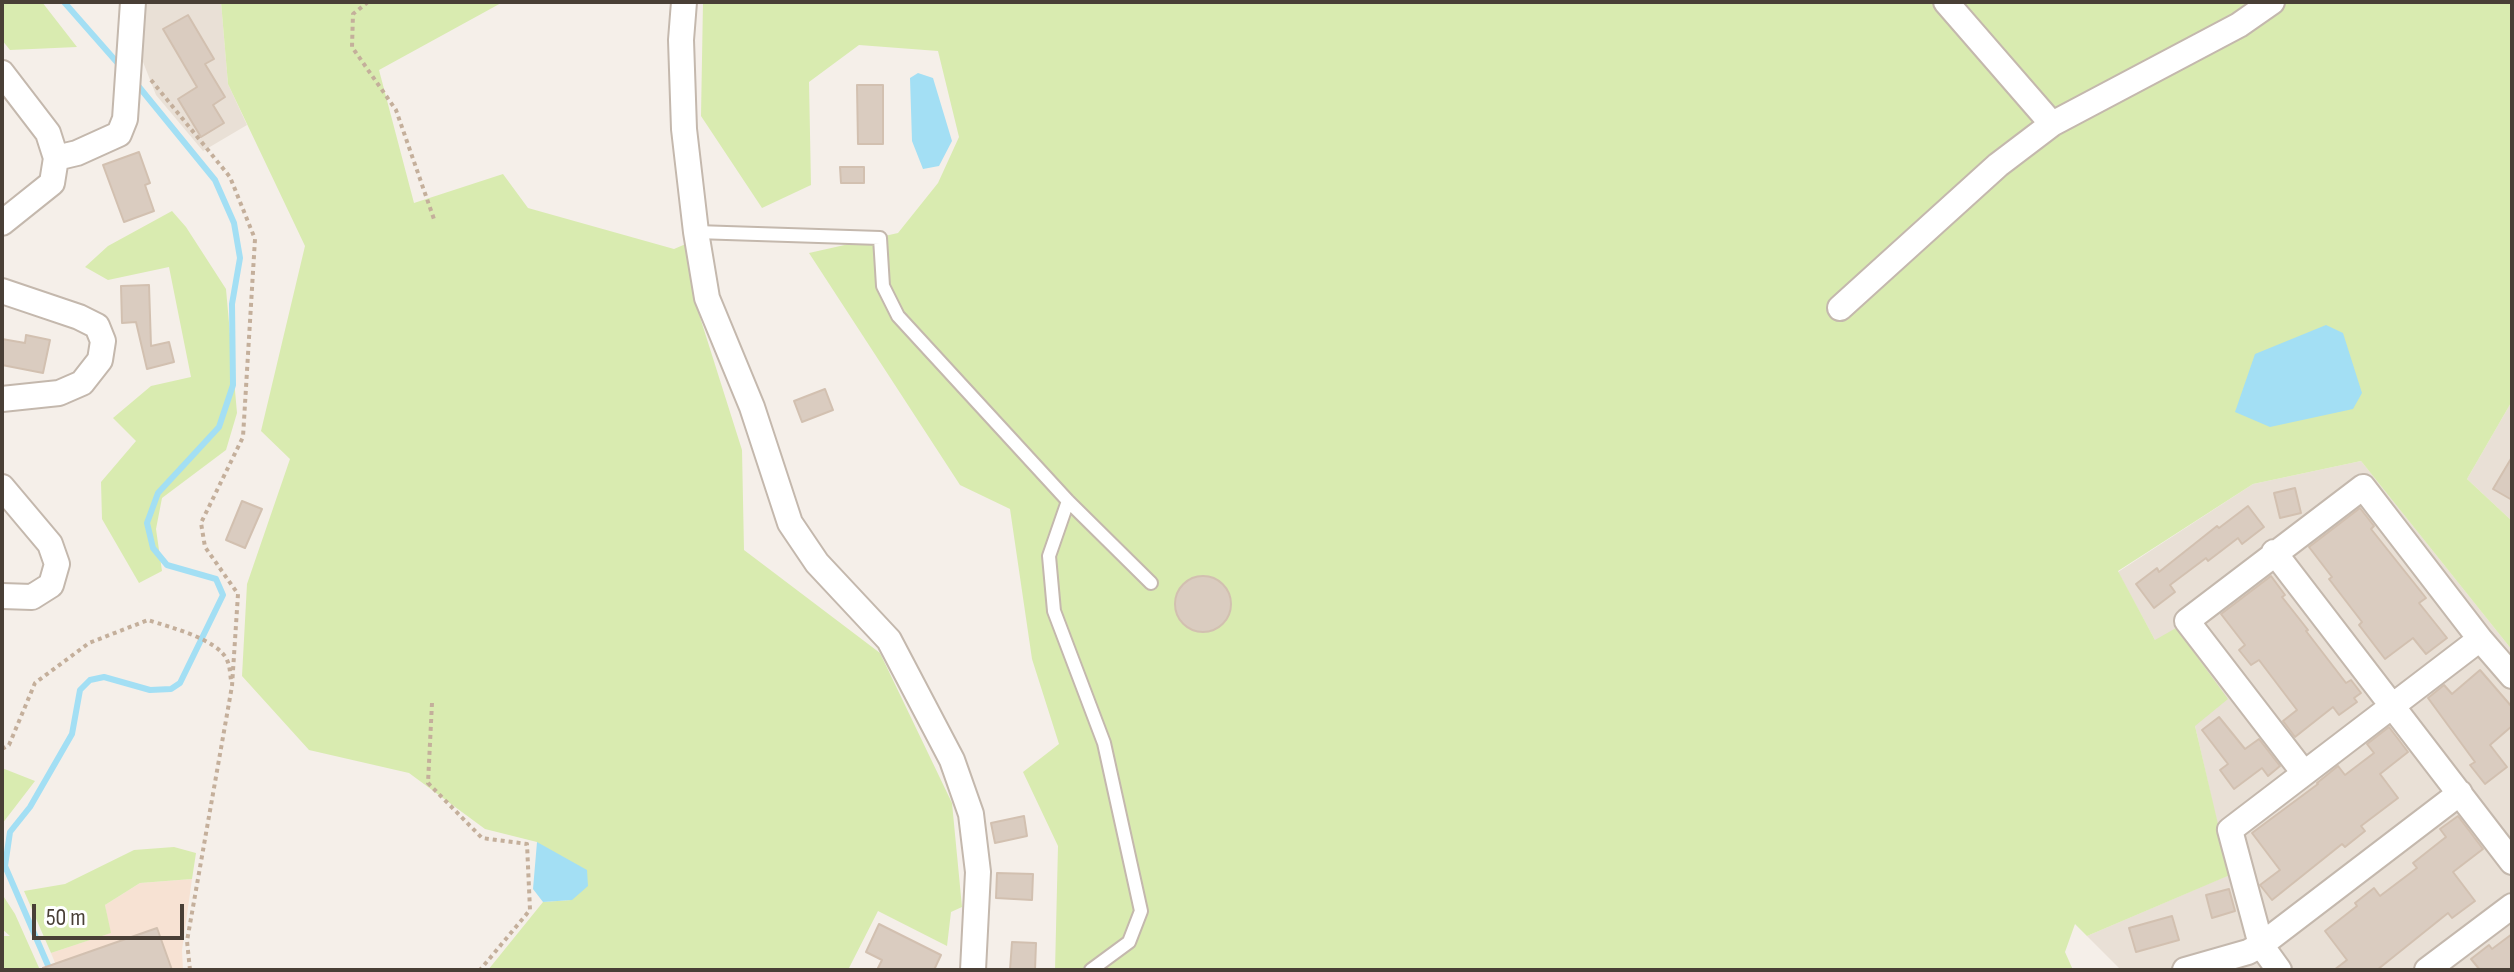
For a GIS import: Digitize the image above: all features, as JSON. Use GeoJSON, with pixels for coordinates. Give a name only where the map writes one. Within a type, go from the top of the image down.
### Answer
{"type":"FeatureCollection","features":[{"type":"Feature","properties":{"kind":"street"},"geometry":{"type":"LineString","coordinates":[[56,158],[77,153],[119,134],[125,119],[133,2]]}},
{"type":"Feature","properties":{"kind":"street"},"geometry":{"type":"LineString","coordinates":[[684,2],[681,40],[684,129],[707,298],[752,407],[790,523],[817,563],[889,640],[952,760],[971,814],[978,872],[973,970]]}},
{"type":"Feature","properties":{"kind":"street"},"geometry":{"type":"LineString","coordinates":[[1946,2],[2052,124]]}},
{"type":"Feature","properties":{"kind":"street"},"geometry":{"type":"LineString","coordinates":[[1840,308],[1998,165],[2052,124],[2239,25],[2272,2]]}},
{"type":"Feature","properties":{"kind":"street"},"geometry":{"type":"LineString","coordinates":[[2,73],[48,133],[56,158],[52,183],[2,223]]}},
{"type":"Feature","properties":{"kind":"street"},"geometry":{"type":"LineString","coordinates":[[2,291],[79,317],[97,326],[103,341],[100,360],[82,383],[59,393],[2,399]]}},
{"type":"Feature","properties":{"kind":"street"},"geometry":{"type":"LineString","coordinates":[[2,487],[50,544],[57,564],[51,585],[32,597],[2,596]]}},
{"type":"Feature","properties":{"kind":"street"},"geometry":{"type":"LineString","coordinates":[[2304,773],[2187,621],[2363,487],[2512,676]]}},
{"type":"Feature","properties":{"kind":"street"},"geometry":{"type":"LineString","coordinates":[[2274,553],[2512,862]]}},
{"type":"Feature","properties":{"kind":"street"},"geometry":{"type":"LineString","coordinates":[[2279,970],[2261,945],[2230,830],[2480,639]]}},
{"type":"Feature","properties":{"kind":"street"},"geometry":{"type":"LineString","coordinates":[[2185,970],[2248,952],[2261,945],[2460,793]]}},
{"type":"Feature","properties":{"kind":"street"},"geometry":{"type":"LineString","coordinates":[[2436,967],[2512,906]]}},
{"type":"Feature","properties":{"kind":"lane"},"geometry":{"type":"LineString","coordinates":[[696,232],[880,238],[883,286],[898,316],[1068,501],[1151,583]]}},
{"type":"Feature","properties":{"kind":"lane"},"geometry":{"type":"LineString","coordinates":[[1068,501],[1049,556],[1054,611],[1104,743],[1141,911],[1129,942],[1091,970]]}},
{"type":"Feature","properties":{"kind":"path"},"geometry":{"type":"LineString","coordinates":[[368,2],[353,14],[352,47],[396,110],[435,222]]}},
{"type":"Feature","properties":{"kind":"path"},"geometry":{"type":"LineString","coordinates":[[131,52],[230,177],[255,239],[243,437],[201,523],[205,547],[238,594],[232,686],[187,941],[190,970]]}},
{"type":"Feature","properties":{"kind":"path"},"geometry":{"type":"LineString","coordinates":[[2,749],[9,745],[35,683],[89,643],[148,620],[213,646],[227,658],[232,686]]}},
{"type":"Feature","properties":{"kind":"path"},"geometry":{"type":"LineString","coordinates":[[432,703],[428,783],[482,838],[527,844],[530,910],[480,970]]}},
{"type":"Feature","properties":{"kind":"shaded area"},"geometry":{"type":"Polygon","coordinates":[[[137,2],[221,2],[228,84],[247,125],[203,151],[156,95],[134,39],[137,2]]]}},
{"type":"Feature","properties":{"kind":"shaded area"},"geometry":{"type":"Polygon","coordinates":[[[2512,401],[2512,521],[2467,479],[2512,401]]]}},
{"type":"Feature","properties":{"kind":"shaded area"},"geometry":{"type":"Polygon","coordinates":[[[2361,461],[2512,650],[2512,970],[2121,970],[2087,936],[2229,875],[2195,726],[2155,640],[2118,572],[2253,484],[2361,461]]]}},
{"type":"Feature","properties":{"kind":"shaded area"},"geometry":{"type":"Polygon","coordinates":[[[192,879],[182,950],[183,970],[58,970],[51,953],[110,933],[105,905],[140,883],[192,879]]]}},
{"type":"Feature","properties":{"kind":"green space"},"geometry":{"type":"Polygon","coordinates":[[[2,2],[42,2],[77,47],[10,50],[2,40],[2,2]]]}},
{"type":"Feature","properties":{"kind":"green space"},"geometry":{"type":"Polygon","coordinates":[[[221,2],[503,2],[379,70],[414,203],[503,174],[528,208],[674,249],[688,243],[699,314],[742,450],[744,550],[880,653],[952,803],[962,907],[951,912],[947,946],[878,911],[848,970],[488,970],[543,902],[571,900],[537,842],[485,829],[409,773],[309,750],[242,676],[247,584],[290,459],[261,431],[305,246],[228,84],[221,2]]]}},
{"type":"Feature","properties":{"kind":"green space"},"geometry":{"type":"Polygon","coordinates":[[[703,2],[2512,2],[2512,401],[2467,479],[2512,521],[2512,650],[2361,461],[2253,484],[2118,571],[2155,640],[2176,628],[2228,699],[2195,726],[2230,875],[2087,936],[2075,924],[2065,952],[2073,970],[1055,970],[1058,846],[1023,772],[1059,744],[1032,659],[1010,509],[960,485],[809,253],[898,233],[938,183],[959,137],[938,51],[859,45],[809,82],[811,185],[762,208],[701,116],[703,2]]]}},
{"type":"Feature","properties":{"kind":"green space"},"geometry":{"type":"Polygon","coordinates":[[[172,211],[186,227],[226,289],[237,413],[226,450],[162,498],[156,529],[162,571],[139,583],[102,519],[101,482],[136,441],[113,418],[151,386],[191,377],[169,267],[108,280],[85,267],[108,246],[172,211]]]}},
{"type":"Feature","properties":{"kind":"green space"},"geometry":{"type":"Polygon","coordinates":[[[2,768],[35,781],[2,824],[2,768]]]}},
{"type":"Feature","properties":{"kind":"green space"},"geometry":{"type":"Polygon","coordinates":[[[174,847],[196,853],[192,879],[140,883],[105,905],[111,933],[51,953],[24,891],[65,884],[134,850],[174,847]]]}},
{"type":"Feature","properties":{"kind":"green space"},"geometry":{"type":"Polygon","coordinates":[[[2,894],[15,914],[40,970],[2,970],[2,936],[10,936],[2,929],[2,894]]]}},
{"type":"Feature","properties":{"kind":"water"},"geometry":{"type":"Polygon","coordinates":[[[918,73],[933,78],[952,141],[939,166],[923,169],[912,141],[910,78],[918,73]]]}},
{"type":"Feature","properties":{"kind":"water"},"geometry":{"type":"Polygon","coordinates":[[[2326,325],[2343,333],[2362,393],[2353,409],[2270,427],[2235,412],[2255,354],[2326,325]]]}},
{"type":"Feature","properties":{"kind":"water"},"geometry":{"type":"Polygon","coordinates":[[[537,842],[587,870],[588,886],[572,900],[543,902],[533,889],[537,842]]]}},
{"type":"Feature","properties":{"kind":"building"},"geometry":{"type":"Polygon","coordinates":[[[188,15],[214,59],[205,64],[225,97],[213,105],[224,123],[201,137],[178,99],[197,87],[163,29],[188,15]]]}},
{"type":"Feature","properties":{"kind":"building"},"geometry":{"type":"Polygon","coordinates":[[[857,85],[883,85],[883,144],[858,144],[857,85]]]}},
{"type":"Feature","properties":{"kind":"building"},"geometry":{"type":"Polygon","coordinates":[[[139,152],[150,183],[145,185],[154,211],[124,222],[103,165],[139,152]]]}},
{"type":"Feature","properties":{"kind":"building"},"geometry":{"type":"Polygon","coordinates":[[[840,167],[864,167],[864,183],[841,183],[840,167]]]}},
{"type":"Feature","properties":{"kind":"building"},"geometry":{"type":"Polygon","coordinates":[[[149,285],[151,346],[169,342],[174,362],[147,369],[136,322],[122,323],[121,286],[149,285]]]}},
{"type":"Feature","properties":{"kind":"building"},"geometry":{"type":"Polygon","coordinates":[[[26,335],[50,340],[43,373],[2,365],[2,339],[25,343],[26,335]]]}},
{"type":"Feature","properties":{"kind":"building"},"geometry":{"type":"Polygon","coordinates":[[[825,389],[833,410],[802,422],[794,401],[825,389]]]}},
{"type":"Feature","properties":{"kind":"building"},"geometry":{"type":"Polygon","coordinates":[[[2512,457],[2512,500],[2493,489],[2512,457]]]}},
{"type":"Feature","properties":{"kind":"building"},"geometry":{"type":"Polygon","coordinates":[[[2295,488],[2301,513],[2280,518],[2274,493],[2295,488]]]}},
{"type":"Feature","properties":{"kind":"building"},"geometry":{"type":"Polygon","coordinates":[[[242,501],[262,509],[245,548],[226,540],[242,501]]]}},
{"type":"Feature","properties":{"kind":"building"},"geometry":{"type":"Polygon","coordinates":[[[2248,506],[2264,527],[2242,544],[2238,538],[2208,561],[2206,558],[2170,585],[2175,592],[2154,608],[2136,584],[2157,568],[2159,572],[2217,526],[2219,528],[2248,506]]]}},
{"type":"Feature","properties":{"kind":"building"},"geometry":{"type":"Polygon","coordinates":[[[2360,508],[2374,526],[2371,529],[2426,598],[2419,603],[2447,638],[2426,654],[2413,638],[2385,659],[2359,625],[2362,622],[2309,547],[2360,508]]]}},
{"type":"Feature","properties":{"kind":"building"},"geometry":{"type":"Polygon","coordinates":[[[1203,576],[1223,584],[1231,604],[1223,624],[1203,632],[1183,624],[1175,604],[1183,584],[1203,576]]]}},
{"type":"Feature","properties":{"kind":"building"},"geometry":{"type":"Polygon","coordinates":[[[2271,576],[2285,595],[2282,597],[2346,683],[2351,680],[2361,693],[2354,698],[2357,702],[2339,715],[2333,707],[2295,737],[2283,721],[2297,710],[2259,660],[2251,665],[2239,650],[2245,645],[2221,614],[2271,576]]]}},
{"type":"Feature","properties":{"kind":"building"},"geometry":{"type":"Polygon","coordinates":[[[2480,670],[2512,707],[2512,726],[2490,745],[2507,767],[2485,784],[2470,765],[2475,762],[2428,698],[2444,685],[2452,694],[2480,670]]]}},
{"type":"Feature","properties":{"kind":"building"},"geometry":{"type":"Polygon","coordinates":[[[2219,717],[2245,749],[2259,739],[2280,766],[2268,776],[2262,768],[2234,789],[2220,770],[2228,764],[2202,730],[2219,717]]]}},
{"type":"Feature","properties":{"kind":"building"},"geometry":{"type":"Polygon","coordinates":[[[2389,727],[2408,752],[2380,774],[2398,798],[2361,826],[2365,831],[2345,847],[2342,844],[2272,900],[2260,885],[2280,870],[2252,833],[2338,766],[2345,775],[2374,753],[2367,744],[2389,727]]]}},
{"type":"Feature","properties":{"kind":"building"},"geometry":{"type":"Polygon","coordinates":[[[1024,816],[1027,836],[995,843],[991,823],[1024,816]]]}},
{"type":"Feature","properties":{"kind":"building"},"geometry":{"type":"Polygon","coordinates":[[[2458,816],[2483,849],[2453,872],[2475,901],[2452,918],[2448,913],[2377,970],[2334,970],[2347,960],[2325,931],[2374,888],[2380,896],[2417,868],[2413,863],[2446,837],[2440,829],[2458,816]]]}},
{"type":"Feature","properties":{"kind":"building"},"geometry":{"type":"Polygon","coordinates":[[[997,873],[1033,874],[1032,900],[996,898],[997,873]]]}},
{"type":"Feature","properties":{"kind":"building"},"geometry":{"type":"Polygon","coordinates":[[[2229,889],[2235,911],[2212,918],[2206,895],[2229,889]]]}},
{"type":"Feature","properties":{"kind":"building"},"geometry":{"type":"Polygon","coordinates":[[[2172,916],[2179,940],[2136,952],[2129,928],[2172,916]]]}},
{"type":"Feature","properties":{"kind":"building"},"geometry":{"type":"Polygon","coordinates":[[[879,924],[941,955],[934,970],[877,970],[882,960],[866,952],[879,924]]]}},
{"type":"Feature","properties":{"kind":"building"},"geometry":{"type":"Polygon","coordinates":[[[157,928],[172,970],[43,968],[157,928]]]}},
{"type":"Feature","properties":{"kind":"building"},"geometry":{"type":"Polygon","coordinates":[[[2512,934],[2512,970],[2480,970],[2471,959],[2489,945],[2492,949],[2512,934]]]}},
{"type":"Feature","properties":{"kind":"building"},"geometry":{"type":"Polygon","coordinates":[[[1012,942],[1036,943],[1035,970],[1010,970],[1012,942]]]}},
{"type":"Feature","properties":{"kind":"waterway"},"geometry":{"type":"LineString","coordinates":[[64,2],[122,68]]}},
{"type":"Feature","properties":{"kind":"waterway"},"geometry":{"type":"LineString","coordinates":[[50,970],[5,866],[10,832],[30,807],[72,734],[80,690],[90,680],[104,677],[150,690],[171,689],[180,683],[223,595],[216,579],[167,565],[153,548],[147,523],[158,493],[219,427],[233,385],[232,304],[240,258],[234,223],[215,180],[135,82]]}}]}
